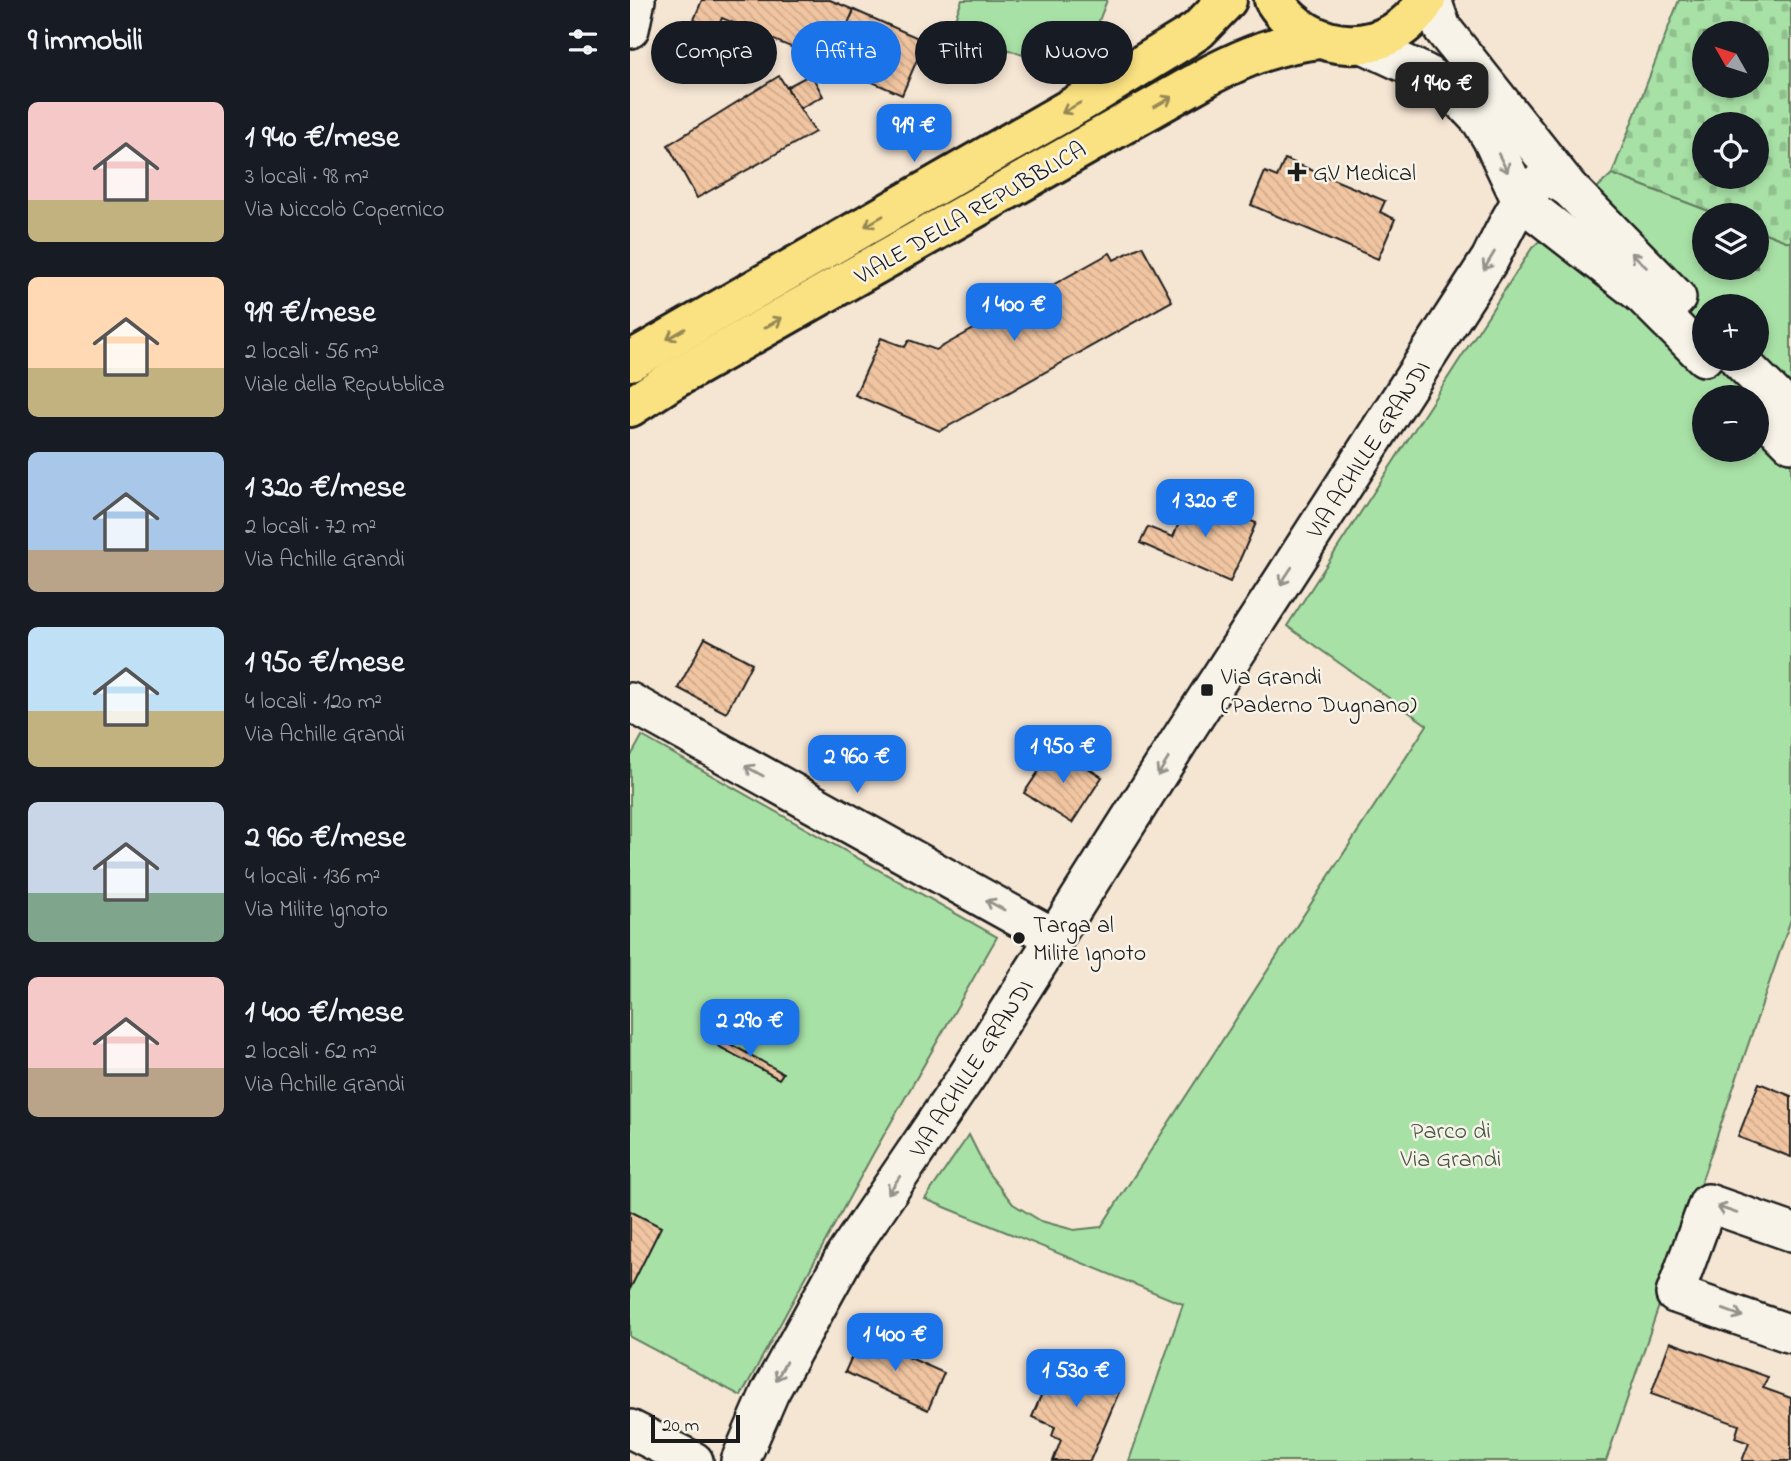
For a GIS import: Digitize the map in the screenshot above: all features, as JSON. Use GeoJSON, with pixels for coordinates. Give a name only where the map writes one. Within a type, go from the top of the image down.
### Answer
{"type":"FeatureCollection","features":[{"type":"Feature","properties":{"kind":"main road","name":"VIALE DELLA REPUBBLICA"},"geometry":{"type":"LineString","coordinates":[[630,361],[1083,102],[1192,34],[1227,0]]}},
{"type":"Feature","properties":{"kind":"main road"},"geometry":{"type":"LineString","coordinates":[[1275,0],[1295,26],[1319,39],[1341,44],[1363,44],[1386,37],[1405,25],[1426,0]]}},
{"type":"Feature","properties":{"kind":"main road","name":"VIALE DELLA REPUBBLICA"},"geometry":{"type":"LineString","coordinates":[[630,407],[672,380],[1212,74],[1261,51],[1289,42],[1319,39]]}},
{"type":"Feature","properties":{"kind":"street"},"geometry":{"type":"LineString","coordinates":[[630,29],[636,0]]}},
{"type":"Feature","properties":{"kind":"street"},"geometry":{"type":"LineString","coordinates":[[1432,0],[1442,28],[1569,188],[1692,314]]}},
{"type":"Feature","properties":{"kind":"street"},"geometry":{"type":"LineString","coordinates":[[1363,44],[1425,73],[1464,103],[1491,138],[1521,201],[1642,295],[1692,345]]}},
{"type":"Feature","properties":{"kind":"street","name":"VIA ACHILLE GRANDI"},"geometry":{"type":"LineString","coordinates":[[740,1461],[803,1306],[846,1254],[967,1076],[1490,259],[1521,201],[1532,186],[1542,180],[1552,178],[1569,188]]}},
{"type":"Feature","properties":{"kind":"street"},"geometry":{"type":"LineString","coordinates":[[1718,371],[1733,385]]}},
{"type":"Feature","properties":{"kind":"street"},"geometry":{"type":"LineString","coordinates":[[1750,371],[1791,412]]}},
{"type":"Feature","properties":{"kind":"street"},"geometry":{"type":"LineString","coordinates":[[1769,421],[1791,443]]}},
{"type":"Feature","properties":{"kind":"street"},"geometry":{"type":"LineString","coordinates":[[630,702],[1055,938]]}},
{"type":"Feature","properties":{"kind":"street"},"geometry":{"type":"LineString","coordinates":[[1791,1232],[1708,1203],[1675,1294],[1791,1334]]}},
{"type":"Feature","properties":{"kind":"street"},"geometry":{"type":"LineString","coordinates":[[630,1429],[694,1461]]}},
{"type":"Feature","properties":{"kind":"green space"},"geometry":{"type":"Polygon","coordinates":[[[962,0],[1107,0],[1099,21],[1021,21],[1021,54],[1007,49],[1007,21],[954,21],[962,0]]]}},
{"type":"Feature","properties":{"kind":"green space"},"geometry":{"type":"Polygon","coordinates":[[[1679,0],[1791,0],[1791,243],[1769,235],[1769,203],[1692,205],[1612,174],[1679,0]]]}},
{"type":"Feature","properties":{"kind":"green space","name":"Parco di Via Grandi"},"geometry":{"type":"Polygon","coordinates":[[[1612,174],[1692,205],[1692,280],[1769,280],[1769,235],[1791,243],[1791,919],[1606,1461],[1129,1461],[1183,1304],[925,1199],[969,1135],[988,1173],[1013,1204],[1041,1221],[1074,1230],[1101,1227],[1427,725],[1287,626],[1532,248],[1612,174]]]}},
{"type":"Feature","properties":{"kind":"green space"},"geometry":{"type":"Polygon","coordinates":[[[642,736],[997,937],[873,1154],[741,1396],[630,1337],[630,758],[642,736]]]}},
{"type":"Feature","properties":{"kind":"building"},"geometry":{"type":"Polygon","coordinates":[[[702,0],[830,0],[854,10],[849,21],[791,21],[791,47],[777,41],[777,21],[729,21],[722,18],[721,21],[694,20],[702,0]]]}},
{"type":"Feature","properties":{"kind":"building"},"geometry":{"type":"Polygon","coordinates":[[[854,10],[879,21],[849,21],[854,10]]]}},
{"type":"Feature","properties":{"kind":"building"},"geometry":{"type":"Polygon","coordinates":[[[901,31],[915,37],[915,64],[902,95],[877,84],[901,84],[901,31]]]}},
{"type":"Feature","properties":{"kind":"building"},"geometry":{"type":"Polygon","coordinates":[[[779,76],[815,132],[697,198],[668,145],[766,84],[777,84],[779,76]]]}},
{"type":"Feature","properties":{"kind":"building"},"geometry":{"type":"Polygon","coordinates":[[[793,84],[816,84],[823,96],[799,109],[787,87],[793,84]]]}},
{"type":"Feature","properties":{"kind":"building"},"geometry":{"type":"Polygon","coordinates":[[[1285,159],[1385,201],[1380,212],[1395,219],[1378,259],[1251,205],[1265,172],[1277,177],[1285,159]]]}},
{"type":"Feature","properties":{"kind":"building"},"geometry":{"type":"Polygon","coordinates":[[[1142,246],[1172,301],[940,431],[855,395],[881,338],[905,347],[909,340],[936,350],[1110,253],[1114,260],[1142,246]]]}},
{"type":"Feature","properties":{"kind":"building"},"geometry":{"type":"Polygon","coordinates":[[[1191,495],[1256,523],[1230,582],[1140,543],[1148,527],[1173,537],[1191,495]]]}},
{"type":"Feature","properties":{"kind":"building"},"geometry":{"type":"Polygon","coordinates":[[[705,638],[752,663],[726,713],[678,688],[705,638]]]}},
{"type":"Feature","properties":{"kind":"building"},"geometry":{"type":"Polygon","coordinates":[[[1055,747],[1102,777],[1072,823],[1024,793],[1055,747]]]}},
{"type":"Feature","properties":{"kind":"building"},"geometry":{"type":"Polygon","coordinates":[[[721,1039],[783,1073],[779,1079],[718,1046],[721,1039]]]}},
{"type":"Feature","properties":{"kind":"building"},"geometry":{"type":"Polygon","coordinates":[[[1759,1083],[1791,1096],[1791,1157],[1738,1137],[1759,1083]]]}},
{"type":"Feature","properties":{"kind":"building"},"geometry":{"type":"Polygon","coordinates":[[[630,1211],[661,1227],[630,1289],[630,1211]]]}},
{"type":"Feature","properties":{"kind":"building"},"geometry":{"type":"Polygon","coordinates":[[[861,1336],[944,1373],[928,1410],[845,1372],[861,1336]]]}},
{"type":"Feature","properties":{"kind":"building"},"geometry":{"type":"Polygon","coordinates":[[[1670,1342],[1768,1377],[1763,1388],[1791,1398],[1791,1461],[1742,1461],[1749,1443],[1735,1438],[1739,1425],[1651,1394],[1670,1342]]]}},
{"type":"Feature","properties":{"kind":"building"},"geometry":{"type":"Polygon","coordinates":[[[1057,1357],[1122,1385],[1090,1461],[1053,1461],[1061,1440],[1052,1436],[1055,1427],[1032,1417],[1057,1357]]]}},
{"type":"Feature","properties":{"kind":"place","name":"GV Medical"},"geometry":{"type":"Point","coordinates":[1297,172]}},
{"type":"Feature","properties":{"kind":"place","name":"Via Grandi (Paderno Dugnano)"},"geometry":{"type":"Point","coordinates":[1207,690]}},
{"type":"Feature","properties":{"kind":"place","name":"Targa al Milite Ignoto"},"geometry":{"type":"Point","coordinates":[1019,938]}}]}
